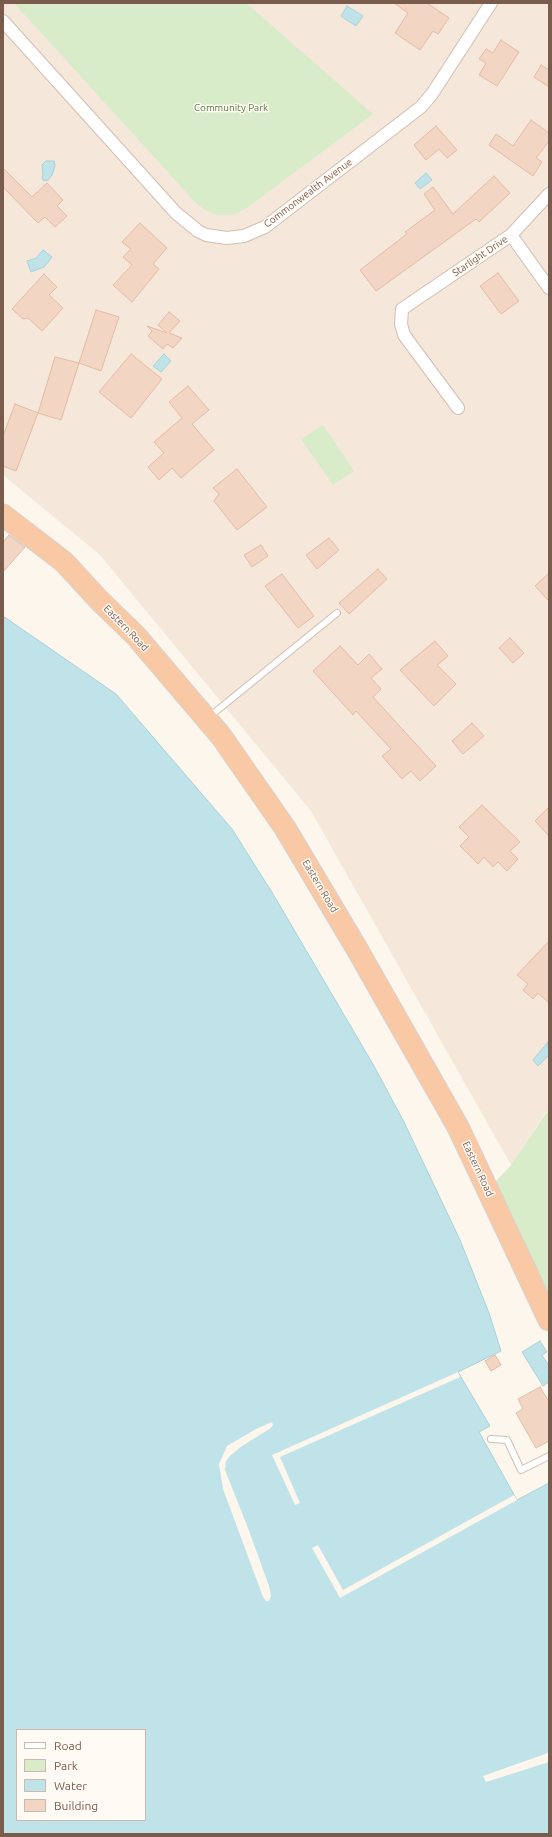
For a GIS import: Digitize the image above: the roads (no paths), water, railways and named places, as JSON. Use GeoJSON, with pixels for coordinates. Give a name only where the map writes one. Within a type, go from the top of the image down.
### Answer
{"type":"FeatureCollection","features":[{"type":"Feature","properties":{"kind":"highway","name":"Eastern Road"},"geometry":{"type":"LineString","coordinates":[[3,515],[64,562],[99,600],[136,636],[221,736],[285,828],[357,949],[458,1127],[549,1320]]}},
{"type":"Feature","properties":{"kind":"street","name":"Commonwealth Avenue"},"geometry":{"type":"LineString","coordinates":[[3,21],[176,213],[198,231],[211,236],[227,238],[244,236],[265,227],[421,107],[432,94],[491,3]]}},
{"type":"Feature","properties":{"kind":"street","name":"Starlight Drive"},"geometry":{"type":"LineString","coordinates":[[458,408],[404,335],[400,324],[402,308],[511,235],[549,194]]}},
{"type":"Feature","properties":{"kind":"street"},"geometry":{"type":"LineString","coordinates":[[511,235],[549,288]]}},
{"type":"Feature","properties":{"kind":"lane"},"geometry":{"type":"LineString","coordinates":[[206,719],[337,613]]}},
{"type":"Feature","properties":{"kind":"lane"},"geometry":{"type":"LineString","coordinates":[[491,1439],[507,1440],[521,1470],[549,1456]]}},
{"type":"Feature","properties":{"kind":"water"},"geometry":{"type":"Polygon","coordinates":[[[347,6],[363,16],[356,26],[341,16],[347,6]]]}},
{"type":"Feature","properties":{"kind":"water"},"geometry":{"type":"Polygon","coordinates":[[[46,161],[54,161],[55,166],[52,175],[47,181],[43,180],[42,177],[42,165],[46,161]]]}},
{"type":"Feature","properties":{"kind":"water"},"geometry":{"type":"Polygon","coordinates":[[[426,173],[432,180],[420,189],[415,183],[426,173]]]}},
{"type":"Feature","properties":{"kind":"water"},"geometry":{"type":"Polygon","coordinates":[[[43,250],[52,257],[44,267],[31,272],[27,261],[36,258],[43,250]]]}},
{"type":"Feature","properties":{"kind":"water"},"geometry":{"type":"Polygon","coordinates":[[[164,354],[171,361],[161,372],[153,366],[164,354]]]}},
{"type":"Feature","properties":{"kind":"water"},"geometry":{"type":"Polygon","coordinates":[[[3,616],[116,694],[232,829],[273,894],[374,1066],[404,1122],[460,1240],[489,1313],[501,1351],[458,1372],[490,1426],[479,1432],[517,1500],[549,1483],[549,1834],[3,1834],[3,616]]]}},
{"type":"Feature","properties":{"kind":"water"},"geometry":{"type":"Polygon","coordinates":[[[548,1042],[549,1055],[538,1066],[533,1060],[548,1042]]]}},
{"type":"Feature","properties":{"kind":"water"},"geometry":{"type":"Polygon","coordinates":[[[540,1341],[547,1352],[542,1355],[549,1366],[549,1382],[543,1386],[522,1352],[540,1341]]]}},
{"type":"Feature","properties":{"kind":"park label","name":"Community Park"},"geometry":{"type":"Point","coordinates":[231,108]}}]}
